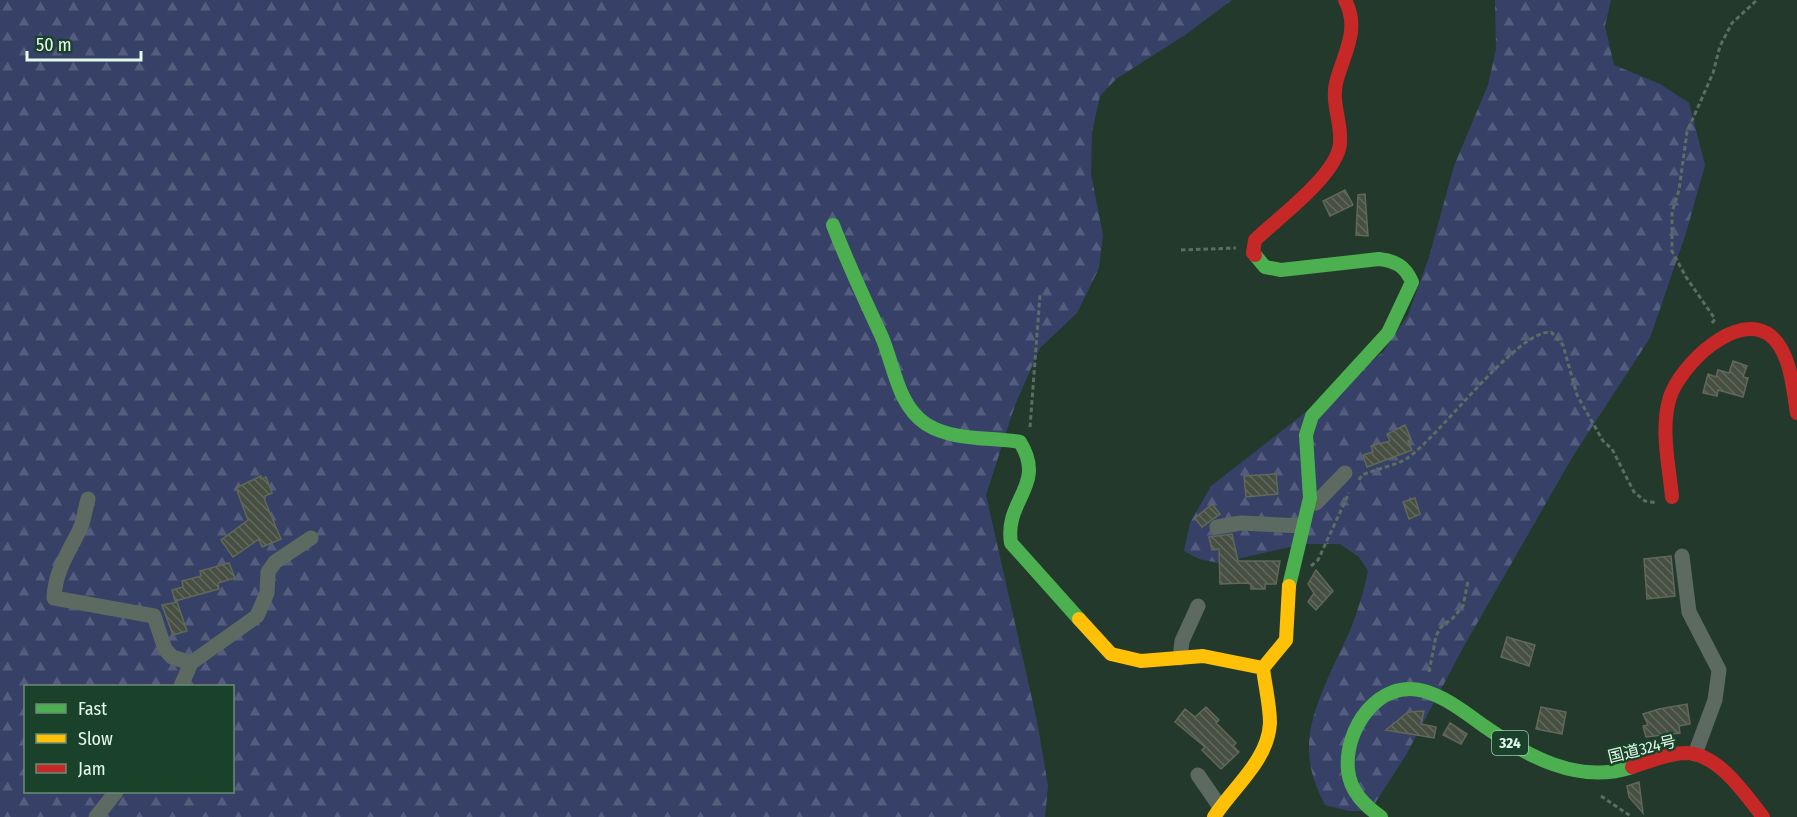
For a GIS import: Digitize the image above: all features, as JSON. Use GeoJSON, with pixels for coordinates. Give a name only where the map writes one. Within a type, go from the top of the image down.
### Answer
{"type":"FeatureCollection","features":[{"type":"Feature","properties":{"kind":"main road"},"geometry":{"type":"LineString","coordinates":[[1217,812],[1254,763],[1268,737],[1269,719],[1263,668],[1286,640],[1290,578],[1309,503],[1306,435],[1312,416],[1388,333],[1407,299],[1411,275],[1401,265],[1379,259],[1281,270],[1265,267],[1257,260],[1252,247],[1255,240],[1322,174],[1338,154],[1340,137],[1334,95],[1338,72],[1350,45],[1355,23],[1346,0]]}},
{"type":"Feature","properties":{"kind":"main road"},"geometry":{"type":"LineString","coordinates":[[833,225],[910,408],[925,424],[948,433],[1020,442],[1028,452],[1032,464],[1030,476],[1009,525],[1011,543],[1111,654],[1141,661],[1203,656],[1263,668]]}},
{"type":"Feature","properties":{"kind":"main road"},"geometry":{"type":"LineString","coordinates":[[1672,497],[1667,427],[1670,396],[1684,373],[1715,342],[1732,332],[1747,327],[1761,330],[1772,337],[1787,367],[1797,413]]}},
{"type":"Feature","properties":{"kind":"main road"},"geometry":{"type":"LineString","coordinates":[[1381,817],[1356,793],[1348,769],[1347,745],[1364,713],[1382,699],[1412,689],[1427,691]]}},
{"type":"Feature","properties":{"kind":"main road","name":"国道324号"},"geometry":{"type":"LineString","coordinates":[[1427,691],[1434,693],[1510,743],[1548,761],[1579,772],[1602,775],[1676,754],[1695,754],[1716,766],[1743,791],[1763,817]]}},
{"type":"Feature","properties":{"kind":"street"},"geometry":{"type":"LineString","coordinates":[[1309,503],[1316,503],[1351,478]]}},
{"type":"Feature","properties":{"kind":"street"},"geometry":{"type":"LineString","coordinates":[[88,499],[80,530],[66,552],[54,585],[54,598],[154,616],[165,649],[172,657],[191,663]]}},
{"type":"Feature","properties":{"kind":"street"},"geometry":{"type":"LineString","coordinates":[[1217,527],[1241,523],[1303,526]]}},
{"type":"Feature","properties":{"kind":"street"},"geometry":{"type":"LineString","coordinates":[[182,685],[191,663],[257,616],[267,593],[268,572],[275,562],[311,538]]}},
{"type":"Feature","properties":{"kind":"street"},"geometry":{"type":"LineString","coordinates":[[1682,556],[1689,612],[1719,670],[1716,700],[1695,754]]}},
{"type":"Feature","properties":{"kind":"street"},"geometry":{"type":"LineString","coordinates":[[1180,658],[1182,641],[1198,606]]}},
{"type":"Feature","properties":{"kind":"street"},"geometry":{"type":"LineString","coordinates":[[1198,775],[1217,812]]}},
{"type":"Feature","properties":{"kind":"street"},"geometry":{"type":"LineString","coordinates":[[96,817],[115,793]]}},
{"type":"Feature","properties":{"kind":"path"},"geometry":{"type":"LineString","coordinates":[[1709,328],[1715,319],[1686,277],[1672,251],[1672,212],[1679,190],[1687,132],[1713,73],[1720,46],[1732,23],[1757,0]]}},
{"type":"Feature","properties":{"kind":"path"},"geometry":{"type":"LineString","coordinates":[[1181,250],[1252,247]]}},
{"type":"Feature","properties":{"kind":"path"},"geometry":{"type":"LineString","coordinates":[[1031,435],[1029,408],[1040,295]]}},
{"type":"Feature","properties":{"kind":"path"},"geometry":{"type":"LineString","coordinates":[[1351,478],[1405,460],[1527,341],[1544,332],[1551,332],[1563,345],[1576,395],[1603,441],[1612,448],[1634,492],[1651,503],[1667,501],[1672,497]]}},
{"type":"Feature","properties":{"kind":"path"},"geometry":{"type":"LineString","coordinates":[[1290,578],[1318,561],[1352,489]]}},
{"type":"Feature","properties":{"kind":"path"},"geometry":{"type":"LineString","coordinates":[[1427,691],[1436,636],[1441,627],[1463,606],[1468,581]]}},
{"type":"Feature","properties":{"kind":"green space"},"geometry":{"type":"Polygon","coordinates":[[[0,0],[1232,0],[1185,35],[1116,79],[1100,96],[1092,132],[1091,174],[1103,235],[1099,268],[1077,313],[1040,348],[1015,405],[986,495],[1037,721],[1048,786],[1045,817],[0,817],[0,0]]]}},
{"type":"Feature","properties":{"kind":"green space"},"geometry":{"type":"Polygon","coordinates":[[[1495,0],[1611,0],[1605,26],[1614,65],[1660,84],[1689,103],[1705,165],[1686,233],[1650,338],[1573,456],[1464,646],[1406,755],[1370,811],[1349,811],[1325,805],[1316,785],[1309,757],[1310,734],[1324,687],[1354,621],[1368,571],[1359,557],[1340,544],[1303,544],[1219,563],[1199,559],[1184,551],[1190,523],[1211,486],[1383,352],[1408,315],[1429,257],[1454,166],[1488,85],[1496,49],[1495,0]]]}},
{"type":"Feature","properties":{"kind":"building"},"geometry":{"type":"Polygon","coordinates":[[[1345,190],[1353,205],[1330,216],[1323,201],[1345,190]]]}},
{"type":"Feature","properties":{"kind":"building"},"geometry":{"type":"Polygon","coordinates":[[[1365,194],[1368,236],[1356,235],[1358,195],[1365,194]]]}},
{"type":"Feature","properties":{"kind":"building"},"geometry":{"type":"Polygon","coordinates":[[[1733,361],[1747,366],[1743,377],[1748,378],[1743,397],[1718,390],[1717,396],[1703,393],[1708,374],[1716,377],[1718,370],[1729,373],[1733,361]]]}},
{"type":"Feature","properties":{"kind":"building"},"geometry":{"type":"Polygon","coordinates":[[[1405,425],[1411,439],[1408,441],[1412,450],[1367,467],[1363,455],[1373,452],[1371,446],[1390,441],[1387,434],[1405,425]]]}},
{"type":"Feature","properties":{"kind":"building"},"geometry":{"type":"Polygon","coordinates":[[[1276,474],[1278,494],[1246,497],[1244,476],[1276,474]]]}},
{"type":"Feature","properties":{"kind":"building"},"geometry":{"type":"Polygon","coordinates":[[[261,476],[261,479],[266,477],[272,493],[265,496],[265,501],[281,539],[262,547],[259,539],[233,557],[221,540],[248,520],[236,488],[261,476]]]}},
{"type":"Feature","properties":{"kind":"building"},"geometry":{"type":"Polygon","coordinates":[[[1415,498],[1420,514],[1409,519],[1403,502],[1415,498]]]}},
{"type":"Feature","properties":{"kind":"building"},"geometry":{"type":"Polygon","coordinates":[[[1212,504],[1220,514],[1202,527],[1195,518],[1212,504]]]}},
{"type":"Feature","properties":{"kind":"building"},"geometry":{"type":"Polygon","coordinates":[[[1232,534],[1238,561],[1280,561],[1276,584],[1265,584],[1265,589],[1251,589],[1251,584],[1245,583],[1220,584],[1219,549],[1212,550],[1209,537],[1232,534]]]}},
{"type":"Feature","properties":{"kind":"building"},"geometry":{"type":"Polygon","coordinates":[[[1671,556],[1675,596],[1647,599],[1644,559],[1671,556]]]}},
{"type":"Feature","properties":{"kind":"building"},"geometry":{"type":"Polygon","coordinates":[[[229,563],[235,578],[218,583],[219,589],[175,601],[172,590],[183,587],[182,581],[201,576],[200,571],[229,563]]]}},
{"type":"Feature","properties":{"kind":"building"},"geometry":{"type":"Polygon","coordinates":[[[1316,570],[1333,591],[1316,610],[1308,602],[1314,593],[1308,584],[1316,570]]]}},
{"type":"Feature","properties":{"kind":"building"},"geometry":{"type":"Polygon","coordinates":[[[177,602],[187,631],[173,635],[162,605],[177,602]]]}},
{"type":"Feature","properties":{"kind":"building"},"geometry":{"type":"Polygon","coordinates":[[[1507,637],[1535,645],[1529,666],[1501,657],[1507,637]]]}},
{"type":"Feature","properties":{"kind":"building"},"geometry":{"type":"Polygon","coordinates":[[[1687,704],[1690,724],[1679,726],[1680,733],[1646,737],[1643,726],[1648,725],[1643,714],[1687,704]]]}},
{"type":"Feature","properties":{"kind":"building"},"geometry":{"type":"Polygon","coordinates":[[[1206,707],[1219,720],[1216,723],[1236,743],[1233,746],[1239,752],[1221,769],[1202,750],[1205,747],[1175,722],[1185,709],[1195,717],[1206,707]]]}},
{"type":"Feature","properties":{"kind":"building"},"geometry":{"type":"Polygon","coordinates":[[[1541,707],[1566,712],[1562,734],[1536,729],[1541,707]]]}},
{"type":"Feature","properties":{"kind":"building"},"geometry":{"type":"Polygon","coordinates":[[[1424,711],[1421,724],[1436,727],[1434,738],[1386,730],[1408,712],[1424,711]]]}},
{"type":"Feature","properties":{"kind":"building"},"geometry":{"type":"Polygon","coordinates":[[[1450,723],[1467,734],[1461,744],[1443,735],[1450,723]]]}},
{"type":"Feature","properties":{"kind":"building"},"geometry":{"type":"Polygon","coordinates":[[[1639,782],[1643,813],[1629,797],[1627,786],[1639,782]]]}},
{"type":"Feature","properties":{"kind":"traffic: fast"},"geometry":{"type":"LineString","coordinates":[[833,225],[881,335],[902,395],[916,416],[926,424],[947,433],[972,438],[1020,442],[1027,457],[1029,470],[1027,482],[1013,515],[1010,528],[1011,543],[1079,619]]}},
{"type":"Feature","properties":{"kind":"traffic: fast"},"geometry":{"type":"LineString","coordinates":[[1255,255],[1265,267],[1281,270],[1385,260],[1403,268],[1412,282],[1388,333],[1312,416],[1306,435],[1310,498],[1289,586]]}},
{"type":"Feature","properties":{"kind":"traffic: fast"},"geometry":{"type":"LineString","coordinates":[[1381,817],[1369,808],[1355,791],[1349,778],[1348,755],[1358,724],[1367,711],[1392,692],[1407,689],[1424,691],[1440,697],[1518,748],[1554,764],[1573,770],[1592,772],[1612,772],[1632,767]]}},
{"type":"Feature","properties":{"kind":"traffic: slow"},"geometry":{"type":"LineString","coordinates":[[1214,817],[1256,762],[1268,737],[1270,716],[1263,668],[1286,640],[1289,586]]}},
{"type":"Feature","properties":{"kind":"traffic: slow"},"geometry":{"type":"LineString","coordinates":[[1079,619],[1111,654],[1141,661],[1203,656],[1263,668]]}},
{"type":"Feature","properties":{"kind":"traffic: jam"},"geometry":{"type":"LineString","coordinates":[[1255,255],[1253,253],[1255,240],[1305,196],[1336,156],[1340,136],[1335,87],[1351,30],[1345,0]]}},
{"type":"Feature","properties":{"kind":"traffic: jam"},"geometry":{"type":"LineString","coordinates":[[1672,497],[1665,434],[1670,397],[1685,371],[1712,345],[1727,335],[1742,330],[1757,330],[1771,336],[1778,343],[1787,362],[1797,413]]}},
{"type":"Feature","properties":{"kind":"traffic: jam"},"geometry":{"type":"LineString","coordinates":[[1632,767],[1672,754],[1698,755],[1709,760],[1730,777],[1763,817]]}}]}
